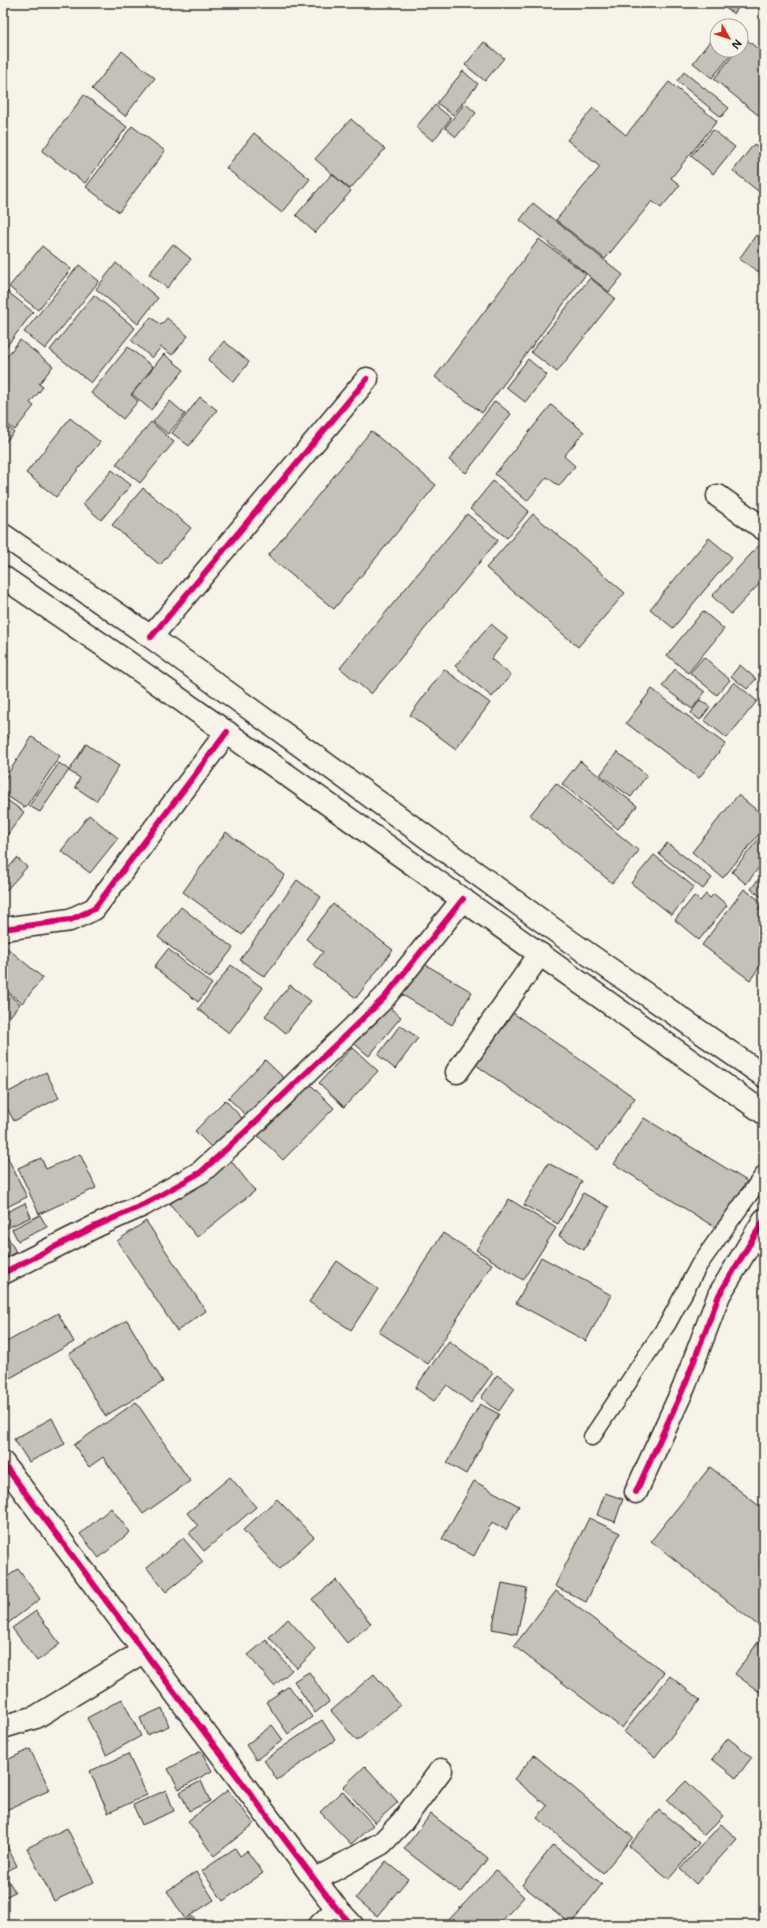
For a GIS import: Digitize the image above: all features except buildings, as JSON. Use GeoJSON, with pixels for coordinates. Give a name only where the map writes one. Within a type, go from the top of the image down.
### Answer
{"type":"FeatureCollection","features":[{"type":"Feature","properties":{"kind":"street"},"geometry":{"type":"LineString","coordinates":[[151,637],[367,379]]}},
{"type":"Feature","properties":{"kind":"street"},"geometry":{"type":"LineString","coordinates":[[718,496],[764,530]]}},
{"type":"Feature","properties":{"kind":"street"},"geometry":{"type":"LineString","coordinates":[[3,535],[151,637],[571,942],[764,1076]]}},
{"type":"Feature","properties":{"kind":"street"},"geometry":{"type":"LineString","coordinates":[[3,577],[227,732],[764,1113]]}},
{"type":"Feature","properties":{"kind":"street"},"geometry":{"type":"LineString","coordinates":[[3,929],[70,920],[94,909],[227,732]]}},
{"type":"Feature","properties":{"kind":"street"},"geometry":{"type":"LineString","coordinates":[[3,1273],[96,1226],[143,1205],[201,1172],[245,1132],[384,998],[463,900]]}},
{"type":"Feature","properties":{"kind":"street"},"geometry":{"type":"LineString","coordinates":[[457,1072],[540,954]]}},
{"type":"Feature","properties":{"kind":"street"},"geometry":{"type":"LineString","coordinates":[[636,1492],[684,1387],[719,1295],[764,1220]]}},
{"type":"Feature","properties":{"kind":"street"},"geometry":{"type":"LineString","coordinates":[[3,1463],[315,1880],[337,1909],[352,1925]]}},
{"type":"Feature","properties":{"kind":"street"},"geometry":{"type":"LineString","coordinates":[[3,1727],[36,1717],[144,1651]]}},
{"type":"Feature","properties":{"kind":"street"},"geometry":{"type":"LineString","coordinates":[[315,1880],[382,1843],[402,1822],[441,1770]]}},
{"type":"Feature","properties":{"kind":"street"},"geometry":{"type":"LineString","coordinates":[[320,1925],[337,1909]]}},
{"type":"Feature","properties":{"kind":"lane"},"geometry":{"type":"LineString","coordinates":[[592,1437],[668,1323],[699,1265],[764,1174]]}},
{"type":"Feature","properties":{"kind":"cycle path"},"geometry":{"type":"LineString","coordinates":[[151,637],[367,379]]}},
{"type":"Feature","properties":{"kind":"cycle path"},"geometry":{"type":"LineString","coordinates":[[3,929],[70,920],[94,909],[227,732]]}},
{"type":"Feature","properties":{"kind":"cycle path"},"geometry":{"type":"LineString","coordinates":[[3,1273],[96,1226],[143,1205],[201,1172],[245,1132],[384,998],[463,899]]}},
{"type":"Feature","properties":{"kind":"cycle path"},"geometry":{"type":"LineString","coordinates":[[636,1492],[684,1387],[719,1295],[764,1220]]}},
{"type":"Feature","properties":{"kind":"cycle path"},"geometry":{"type":"LineString","coordinates":[[3,1463],[315,1880],[337,1909],[352,1925]]}}]}
